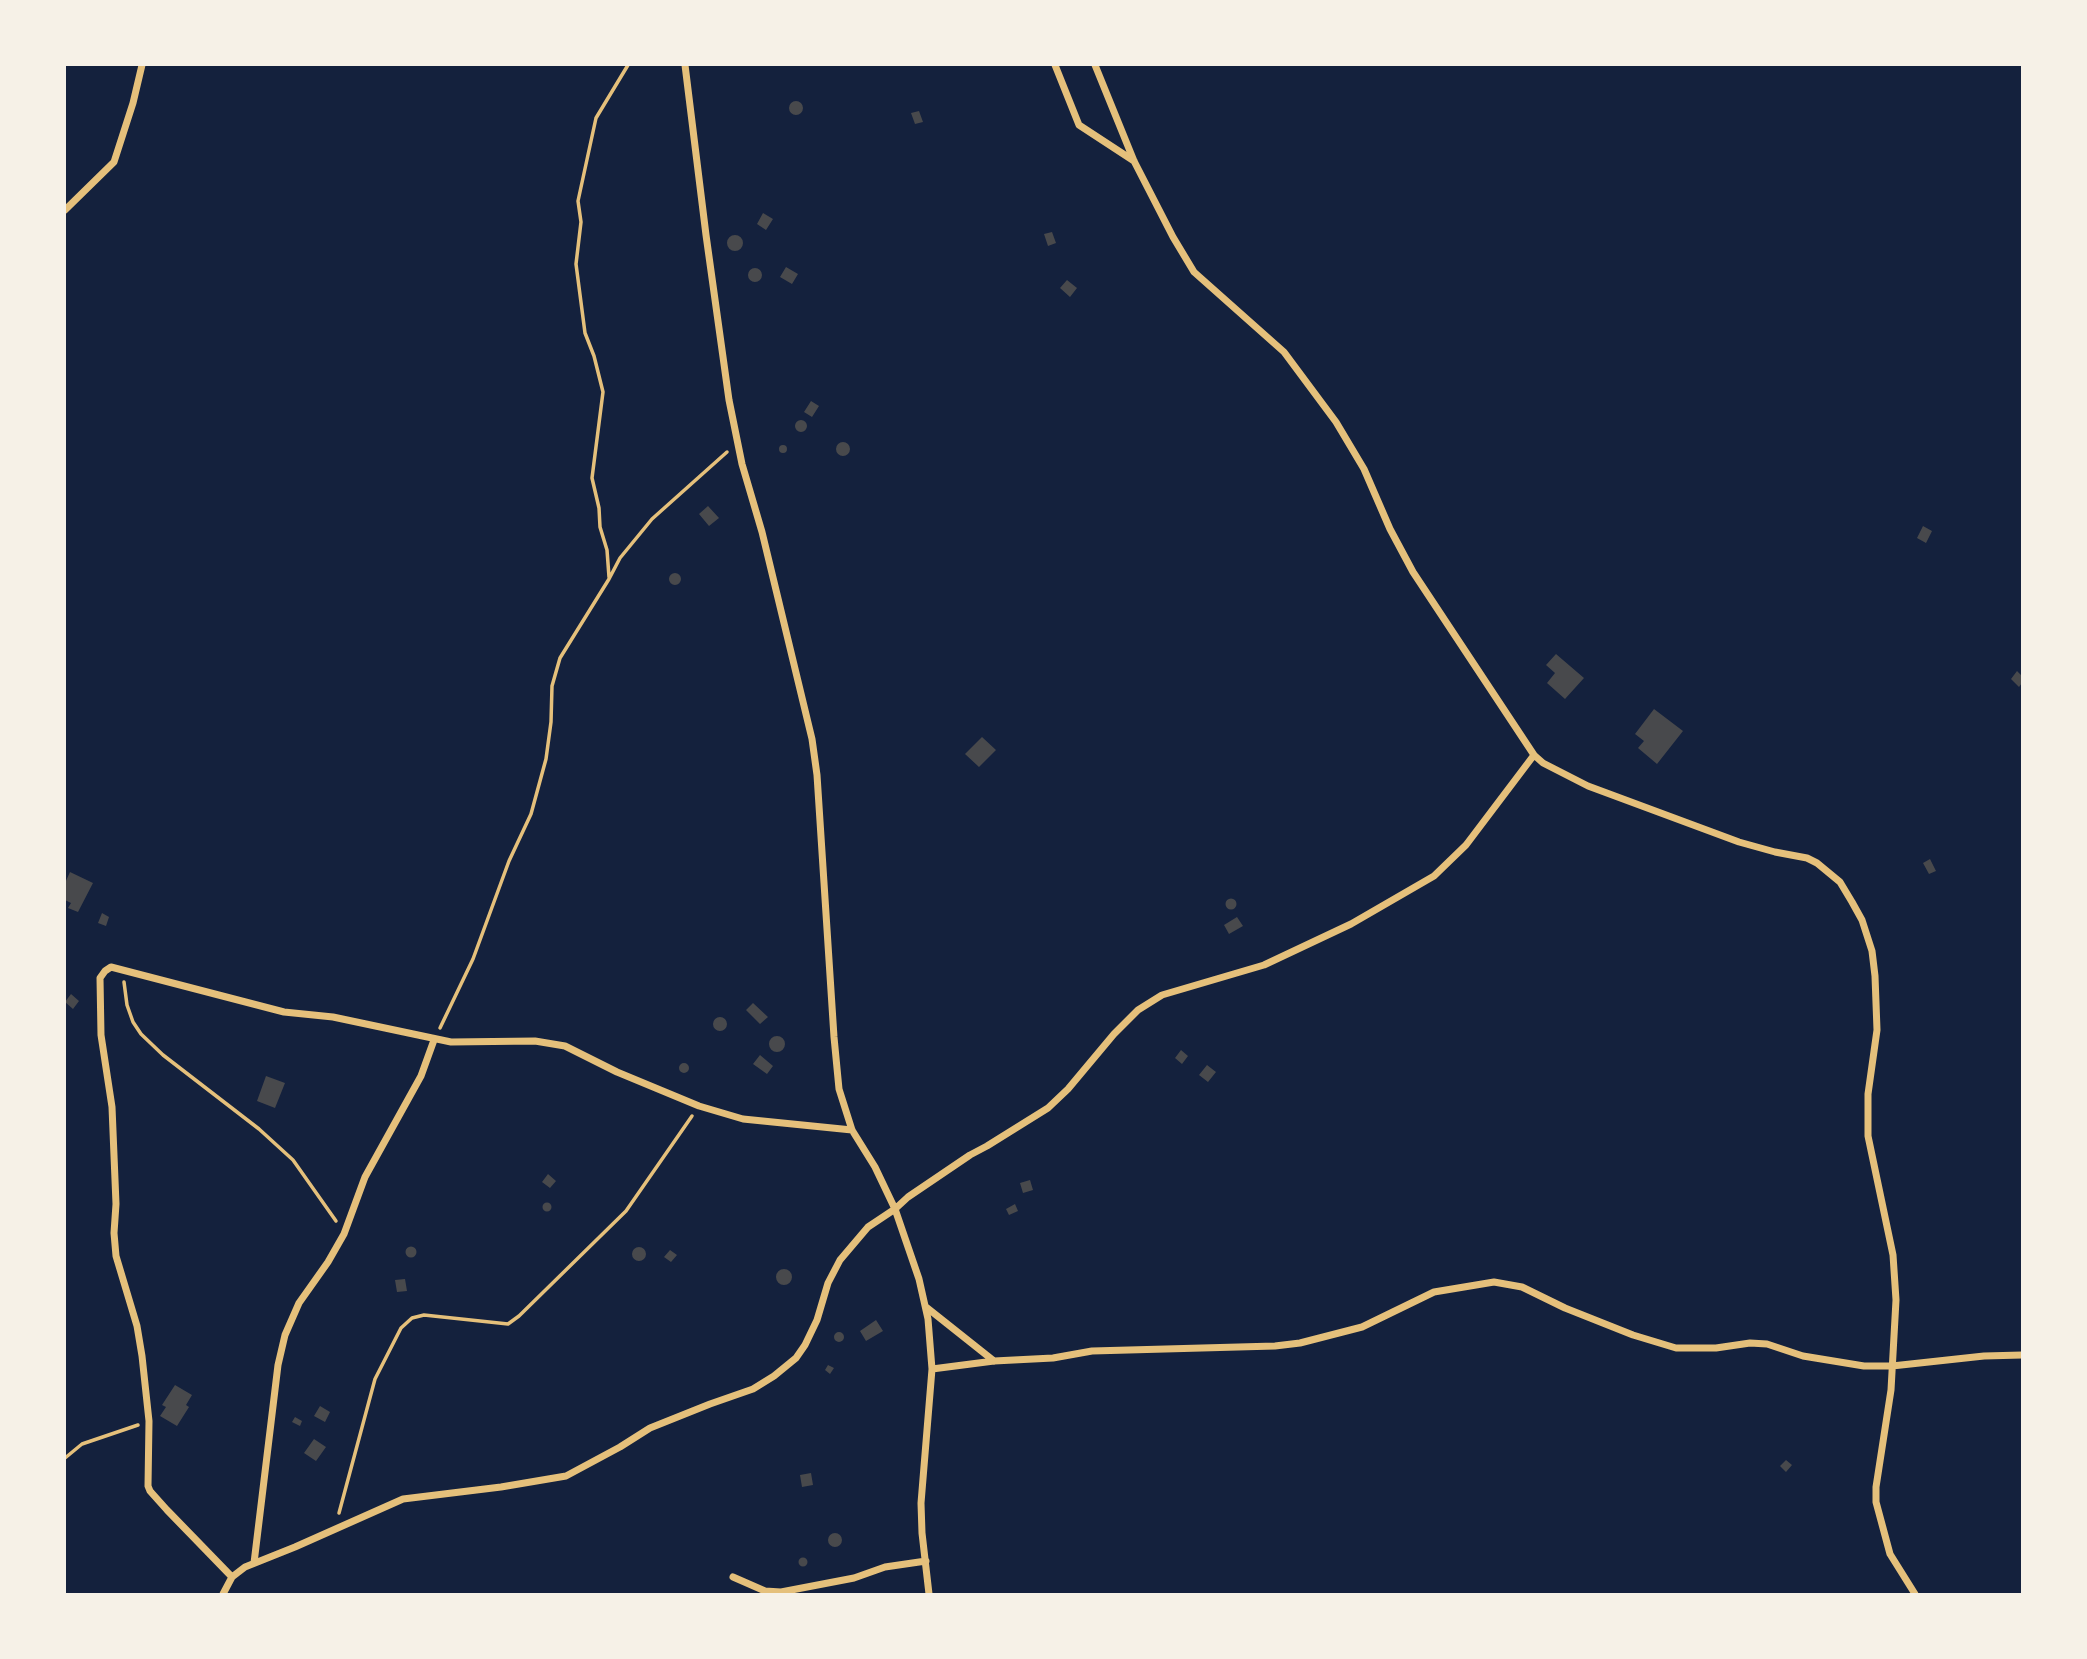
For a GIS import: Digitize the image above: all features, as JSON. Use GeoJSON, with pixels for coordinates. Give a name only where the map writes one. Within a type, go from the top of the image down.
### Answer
{"type":"FeatureCollection","features":[{"type":"Feature","properties":{"kind":"street"},"geometry":{"type":"LineString","coordinates":[[65,210],[114,162],[142,65]]}},
{"type":"Feature","properties":{"kind":"street"},"geometry":{"type":"LineString","coordinates":[[685,65],[706,235],[737,443],[762,532],[812,739],[817,775],[839,1089],[852,1130],[875,1167],[895,1209],[919,1279],[928,1320],[932,1369],[921,1503],[929,1594]]}},
{"type":"Feature","properties":{"kind":"street"},"geometry":{"type":"LineString","coordinates":[[1055,65],[1079,125],[1134,161]]}},
{"type":"Feature","properties":{"kind":"street"},"geometry":{"type":"LineString","coordinates":[[1095,65],[1134,161],[1194,272],[1284,352],[1336,422],[1364,469],[1390,529],[1413,572],[1534,755],[1588,786],[1738,842],[1807,858],[1817,863],[1840,882],[1862,920],[1872,951],[1877,1030],[1868,1094],[1868,1136],[1894,1255],[1896,1300],[1891,1391],[1876,1502],[1890,1554],[1915,1594]]}},
{"type":"Feature","properties":{"kind":"street"},"geometry":{"type":"LineString","coordinates":[[223,1594],[239,1570],[403,1499],[566,1476],[650,1429],[753,1389],[774,1376],[796,1358],[805,1345],[817,1320],[828,1283],[840,1260],[868,1227],[970,1155],[1048,1108],[1138,1010],[1162,995],[1264,965],[1351,924],[1434,876],[1466,845],[1534,755]]}},
{"type":"Feature","properties":{"kind":"street"},"geometry":{"type":"LineString","coordinates":[[232,1577],[150,1492],[147,1476],[149,1421],[137,1326],[116,1256],[112,1107],[101,1035],[100,978],[105,971],[111,967],[122,969],[284,1012],[333,1017],[434,1040],[535,1041],[565,1046],[617,1072],[699,1106],[743,1119],[852,1130]]}},
{"type":"Feature","properties":{"kind":"street"},"geometry":{"type":"LineString","coordinates":[[254,1563],[278,1365],[285,1335],[299,1303],[344,1234],[365,1177],[421,1076],[434,1040]]}},
{"type":"Feature","properties":{"kind":"street"},"geometry":{"type":"LineString","coordinates":[[932,1369],[994,1361],[1053,1358],[1091,1351],[1300,1343],[1362,1327],[1434,1292],[1494,1282],[1522,1287],[1565,1308],[1633,1335],[1676,1348],[1767,1344],[1803,1356],[1864,1366],[2022,1355]]}},
{"type":"Feature","properties":{"kind":"street"},"geometry":{"type":"LineString","coordinates":[[925,1307],[994,1361]]}},
{"type":"Feature","properties":{"kind":"street"},"geometry":{"type":"LineString","coordinates":[[733,1577],[765,1591],[781,1592],[845,1580],[885,1567],[926,1562]]}},
{"type":"Feature","properties":{"kind":"path"},"geometry":{"type":"LineString","coordinates":[[609,579],[607,550],[600,527],[592,478],[603,392],[594,356],[584,333],[576,264],[581,222],[578,201],[596,118],[628,65]]}},
{"type":"Feature","properties":{"kind":"path"},"geometry":{"type":"LineString","coordinates":[[434,1040],[473,959],[509,861],[531,814],[546,759],[552,686],[560,658],[620,558],[652,519],[737,443]]}},
{"type":"Feature","properties":{"kind":"path"},"geometry":{"type":"LineString","coordinates":[[122,969],[132,1022],[141,1034],[163,1055],[258,1129],[293,1160],[344,1234]]}},
{"type":"Feature","properties":{"kind":"path"},"geometry":{"type":"LineString","coordinates":[[335,1529],[375,1379],[401,1328],[412,1318],[424,1315],[508,1324],[519,1316],[626,1211],[699,1106]]}},
{"type":"Feature","properties":{"kind":"path"},"geometry":{"type":"LineString","coordinates":[[65,1458],[82,1444],[149,1421]]}},
{"type":"Feature","properties":{"kind":"building"},"geometry":{"type":"Polygon","coordinates":[[[793,101],[799,101],[803,108],[799,115],[793,115],[789,111],[789,105],[793,101]]]}},
{"type":"Feature","properties":{"kind":"building"},"geometry":{"type":"Polygon","coordinates":[[[919,111],[923,122],[915,124],[911,113],[919,111]]]}},
{"type":"Feature","properties":{"kind":"building"},"geometry":{"type":"Polygon","coordinates":[[[763,213],[773,219],[766,230],[757,224],[763,213]]]}},
{"type":"Feature","properties":{"kind":"building"},"geometry":{"type":"Polygon","coordinates":[[[1052,232],[1056,243],[1048,246],[1044,234],[1052,232]]]}},
{"type":"Feature","properties":{"kind":"building"},"geometry":{"type":"Polygon","coordinates":[[[735,235],[741,237],[741,249],[735,251],[729,249],[727,243],[729,237],[735,235]]]}},
{"type":"Feature","properties":{"kind":"building"},"geometry":{"type":"Polygon","coordinates":[[[786,267],[798,274],[792,284],[780,277],[786,267]]]}},
{"type":"Feature","properties":{"kind":"building"},"geometry":{"type":"Polygon","coordinates":[[[752,268],[758,268],[762,275],[758,282],[752,282],[748,278],[748,272],[752,268]]]}},
{"type":"Feature","properties":{"kind":"building"},"geometry":{"type":"Polygon","coordinates":[[[1067,280],[1077,288],[1070,297],[1060,288],[1067,280]]]}},
{"type":"Feature","properties":{"kind":"building"},"geometry":{"type":"Polygon","coordinates":[[[811,401],[819,406],[812,417],[804,412],[811,401]]]}},
{"type":"Feature","properties":{"kind":"building"},"geometry":{"type":"Polygon","coordinates":[[[801,420],[807,426],[801,432],[795,426],[801,420]]]}},
{"type":"Feature","properties":{"kind":"building"},"geometry":{"type":"Polygon","coordinates":[[[843,442],[848,444],[848,454],[843,456],[838,454],[836,449],[838,444],[843,442]]]}},
{"type":"Feature","properties":{"kind":"building"},"geometry":{"type":"Polygon","coordinates":[[[783,445],[787,449],[783,453],[779,449],[783,445]]]}},
{"type":"Feature","properties":{"kind":"building"},"geometry":{"type":"Polygon","coordinates":[[[708,506],[719,518],[709,526],[699,514],[708,506]]]}},
{"type":"Feature","properties":{"kind":"building"},"geometry":{"type":"Polygon","coordinates":[[[1923,526],[1932,531],[1926,543],[1917,538],[1923,526]]]}},
{"type":"Feature","properties":{"kind":"building"},"geometry":{"type":"Polygon","coordinates":[[[670,574],[680,574],[680,584],[670,584],[670,574]]]}},
{"type":"Feature","properties":{"kind":"building"},"geometry":{"type":"Polygon","coordinates":[[[1556,654],[1584,678],[1565,699],[1547,683],[1555,673],[1546,665],[1556,654]]]}},
{"type":"Feature","properties":{"kind":"building"},"geometry":{"type":"Polygon","coordinates":[[[2017,671],[2022,676],[2019,687],[2011,679],[2017,671]]]}},
{"type":"Feature","properties":{"kind":"building"},"geometry":{"type":"Polygon","coordinates":[[[1654,709],[1683,731],[1657,764],[1638,748],[1644,741],[1635,734],[1654,709]]]}},
{"type":"Feature","properties":{"kind":"building"},"geometry":{"type":"Polygon","coordinates":[[[982,737],[996,750],[979,767],[965,754],[982,737]]]}},
{"type":"Feature","properties":{"kind":"building"},"geometry":{"type":"Polygon","coordinates":[[[1930,859],[1936,871],[1929,874],[1923,863],[1930,859]]]}},
{"type":"Feature","properties":{"kind":"building"},"geometry":{"type":"Polygon","coordinates":[[[70,872],[93,883],[78,912],[68,908],[71,903],[65,900],[65,883],[70,872]]]}},
{"type":"Feature","properties":{"kind":"building"},"geometry":{"type":"Polygon","coordinates":[[[1231,899],[1235,900],[1235,908],[1231,909],[1227,908],[1226,904],[1227,900],[1231,899]]]}},
{"type":"Feature","properties":{"kind":"building"},"geometry":{"type":"Polygon","coordinates":[[[102,913],[109,917],[106,926],[98,923],[102,913]]]}},
{"type":"Feature","properties":{"kind":"building"},"geometry":{"type":"Polygon","coordinates":[[[1237,917],[1243,926],[1229,934],[1224,925],[1237,917]]]}},
{"type":"Feature","properties":{"kind":"building"},"geometry":{"type":"Polygon","coordinates":[[[71,994],[79,1001],[73,1009],[65,1002],[71,994]]]}},
{"type":"Feature","properties":{"kind":"building"},"geometry":{"type":"Polygon","coordinates":[[[753,1003],[768,1017],[760,1024],[746,1010],[753,1003]]]}},
{"type":"Feature","properties":{"kind":"building"},"geometry":{"type":"Polygon","coordinates":[[[720,1017],[725,1019],[725,1029],[720,1031],[715,1029],[713,1024],[715,1019],[720,1017]]]}},
{"type":"Feature","properties":{"kind":"building"},"geometry":{"type":"Polygon","coordinates":[[[777,1036],[785,1044],[777,1052],[769,1044],[777,1036]]]}},
{"type":"Feature","properties":{"kind":"building"},"geometry":{"type":"Polygon","coordinates":[[[1181,1050],[1188,1056],[1182,1064],[1175,1058],[1181,1050]]]}},
{"type":"Feature","properties":{"kind":"building"},"geometry":{"type":"Polygon","coordinates":[[[760,1055],[773,1066],[767,1074],[753,1064],[760,1055]]]}},
{"type":"Feature","properties":{"kind":"building"},"geometry":{"type":"Polygon","coordinates":[[[684,1063],[688,1064],[688,1072],[684,1073],[680,1072],[679,1068],[680,1064],[684,1063]]]}},
{"type":"Feature","properties":{"kind":"building"},"geometry":{"type":"Polygon","coordinates":[[[1207,1065],[1216,1072],[1208,1082],[1199,1075],[1207,1065]]]}},
{"type":"Feature","properties":{"kind":"building"},"geometry":{"type":"Polygon","coordinates":[[[266,1076],[285,1083],[275,1108],[257,1101],[266,1076]]]}},
{"type":"Feature","properties":{"kind":"building"},"geometry":{"type":"Polygon","coordinates":[[[548,1174],[556,1181],[550,1188],[542,1182],[548,1174]]]}},
{"type":"Feature","properties":{"kind":"building"},"geometry":{"type":"Polygon","coordinates":[[[1030,1180],[1033,1190],[1023,1193],[1020,1183],[1030,1180]]]}},
{"type":"Feature","properties":{"kind":"building"},"geometry":{"type":"Polygon","coordinates":[[[547,1203],[551,1207],[547,1211],[543,1207],[547,1203]]]}},
{"type":"Feature","properties":{"kind":"building"},"geometry":{"type":"Polygon","coordinates":[[[1015,1204],[1018,1211],[1009,1215],[1006,1209],[1015,1204]]]}},
{"type":"Feature","properties":{"kind":"building"},"geometry":{"type":"Polygon","coordinates":[[[411,1246],[417,1252],[411,1258],[405,1252],[411,1246]]]}},
{"type":"Feature","properties":{"kind":"building"},"geometry":{"type":"Polygon","coordinates":[[[639,1247],[644,1249],[644,1259],[639,1261],[634,1259],[632,1254],[634,1249],[639,1247]]]}},
{"type":"Feature","properties":{"kind":"building"},"geometry":{"type":"Polygon","coordinates":[[[670,1250],[677,1255],[671,1262],[664,1257],[670,1250]]]}},
{"type":"Feature","properties":{"kind":"building"},"geometry":{"type":"Polygon","coordinates":[[[784,1269],[792,1277],[784,1285],[776,1277],[784,1269]]]}},
{"type":"Feature","properties":{"kind":"building"},"geometry":{"type":"Polygon","coordinates":[[[405,1279],[407,1291],[397,1292],[395,1280],[405,1279]]]}},
{"type":"Feature","properties":{"kind":"building"},"geometry":{"type":"Polygon","coordinates":[[[876,1320],[883,1331],[866,1341],[860,1331],[876,1320]]]}},
{"type":"Feature","properties":{"kind":"building"},"geometry":{"type":"Polygon","coordinates":[[[839,1332],[843,1333],[843,1341],[839,1342],[835,1341],[834,1337],[835,1333],[839,1332]]]}},
{"type":"Feature","properties":{"kind":"building"},"geometry":{"type":"Polygon","coordinates":[[[828,1365],[834,1368],[830,1374],[825,1370],[828,1365]]]}},
{"type":"Feature","properties":{"kind":"building"},"geometry":{"type":"Polygon","coordinates":[[[175,1385],[192,1395],[186,1405],[189,1407],[177,1426],[160,1416],[166,1407],[162,1405],[175,1385]]]}},
{"type":"Feature","properties":{"kind":"building"},"geometry":{"type":"Polygon","coordinates":[[[320,1406],[330,1412],[325,1422],[314,1416],[320,1406]]]}},
{"type":"Feature","properties":{"kind":"building"},"geometry":{"type":"Polygon","coordinates":[[[295,1417],[302,1421],[300,1426],[292,1422],[295,1417]]]}},
{"type":"Feature","properties":{"kind":"building"},"geometry":{"type":"Polygon","coordinates":[[[314,1439],[326,1447],[316,1461],[304,1453],[314,1439]]]}},
{"type":"Feature","properties":{"kind":"building"},"geometry":{"type":"Polygon","coordinates":[[[1786,1460],[1792,1465],[1786,1472],[1780,1466],[1786,1460]]]}},
{"type":"Feature","properties":{"kind":"building"},"geometry":{"type":"Polygon","coordinates":[[[811,1473],[813,1485],[802,1487],[800,1475],[811,1473]]]}},
{"type":"Feature","properties":{"kind":"building"},"geometry":{"type":"Polygon","coordinates":[[[835,1533],[840,1535],[840,1545],[835,1547],[830,1545],[828,1540],[830,1535],[835,1533]]]}},
{"type":"Feature","properties":{"kind":"building"},"geometry":{"type":"Polygon","coordinates":[[[803,1558],[807,1562],[803,1566],[799,1562],[803,1558]]]}}]}
